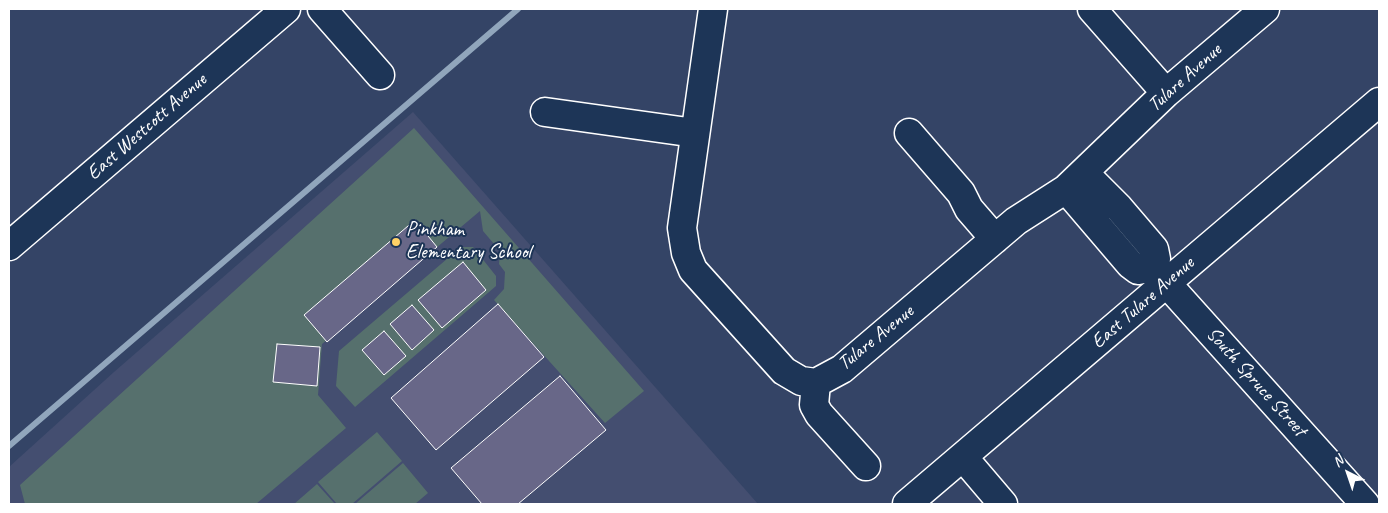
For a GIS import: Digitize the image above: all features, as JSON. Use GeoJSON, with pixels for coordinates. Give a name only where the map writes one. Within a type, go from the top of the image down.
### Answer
{"type":"FeatureCollection","features":[{"type":"Feature","properties":{"kind":"street","name":"East Westcott Avenue"},"geometry":{"type":"LineString","coordinates":[[9,246],[286,9]]}},
{"type":"Feature","properties":{"kind":"street"},"geometry":{"type":"LineString","coordinates":[[322,9],[380,75]]}},
{"type":"Feature","properties":{"kind":"street","name":"Tulare Avenue"},"geometry":{"type":"LineString","coordinates":[[713,9],[682,228],[686,253],[693,270],[784,371],[801,381],[816,383],[842,369],[1016,221],[1075,181],[1166,93],[1265,9]]}},
{"type":"Feature","properties":{"kind":"street"},"geometry":{"type":"LineString","coordinates":[[1092,9],[1166,93]]}},
{"type":"Feature","properties":{"kind":"street","name":"East Tulare Avenue"},"geometry":{"type":"LineString","coordinates":[[907,504],[963,458],[1159,275],[1379,102]]}},
{"type":"Feature","properties":{"kind":"street"},"geometry":{"type":"LineString","coordinates":[[545,112],[695,133]]}},
{"type":"Feature","properties":{"kind":"street"},"geometry":{"type":"LineString","coordinates":[[908,133],[961,193],[969,209],[995,239]]}},
{"type":"Feature","properties":{"kind":"street"},"geometry":{"type":"LineString","coordinates":[[1075,181],[1130,264],[1138,270],[1159,275]]}},
{"type":"Feature","properties":{"kind":"street","name":"South Spruce Street"},"geometry":{"type":"LineString","coordinates":[[1159,275],[1365,504]]}},
{"type":"Feature","properties":{"kind":"street"},"geometry":{"type":"LineString","coordinates":[[816,383],[814,405],[819,414],[866,466]]}},
{"type":"Feature","properties":{"kind":"street"},"geometry":{"type":"LineString","coordinates":[[963,458],[1003,504]]}},
{"type":"Feature","properties":{"kind":"shaded area","name":"Pinkham Elementary School"},"geometry":{"type":"Polygon","coordinates":[[[413,112],[758,504],[9,504],[9,467],[114,372],[413,112]]]}},
{"type":"Feature","properties":{"kind":"green space"},"geometry":{"type":"Polygon","coordinates":[[[414,128],[644,391],[605,423],[494,300],[504,289],[505,272],[499,264],[500,251],[483,231],[480,211],[322,344],[318,395],[346,428],[256,504],[25,504],[20,485],[414,128]]]}},
{"type":"Feature","properties":{"kind":"green space"},"geometry":{"type":"Polygon","coordinates":[[[461,247],[473,247],[496,276],[496,286],[355,407],[336,386],[339,351],[461,247]]]}},
{"type":"Feature","properties":{"kind":"green space"},"geometry":{"type":"Polygon","coordinates":[[[377,432],[402,461],[352,504],[337,504],[318,482],[377,432]]]}},
{"type":"Feature","properties":{"kind":"green space"},"geometry":{"type":"Polygon","coordinates":[[[403,463],[428,493],[415,504],[355,504],[403,463]]]}},
{"type":"Feature","properties":{"kind":"green space"},"geometry":{"type":"Polygon","coordinates":[[[317,484],[335,504],[294,504],[317,484]]]}},
{"type":"Feature","properties":{"kind":"building"},"geometry":{"type":"Polygon","coordinates":[[[415,220],[437,247],[327,342],[304,315],[415,220]]]}},
{"type":"Feature","properties":{"kind":"building"},"geometry":{"type":"Polygon","coordinates":[[[463,262],[486,290],[442,328],[418,300],[463,262]]]}},
{"type":"Feature","properties":{"kind":"building"},"geometry":{"type":"Polygon","coordinates":[[[498,304],[544,357],[436,450],[391,398],[498,304]]]}},
{"type":"Feature","properties":{"kind":"building"},"geometry":{"type":"Polygon","coordinates":[[[412,305],[434,330],[412,350],[390,324],[412,305]]]}},
{"type":"Feature","properties":{"kind":"building"},"geometry":{"type":"Polygon","coordinates":[[[384,331],[406,356],[384,375],[362,350],[384,331]]]}},
{"type":"Feature","properties":{"kind":"building"},"geometry":{"type":"Polygon","coordinates":[[[277,344],[320,347],[317,386],[273,382],[277,344]]]}},
{"type":"Feature","properties":{"kind":"building"},"geometry":{"type":"Polygon","coordinates":[[[560,376],[606,430],[518,504],[482,504],[451,468],[560,376]]]}},
{"type":"Feature","properties":{"kind":"waterway"},"geometry":{"type":"LineString","coordinates":[[9,446],[518,9]]}},
{"type":"Feature","properties":{"kind":"place","name":"Pinkham Elementary School"},"geometry":{"type":"Point","coordinates":[396,242]}}]}
